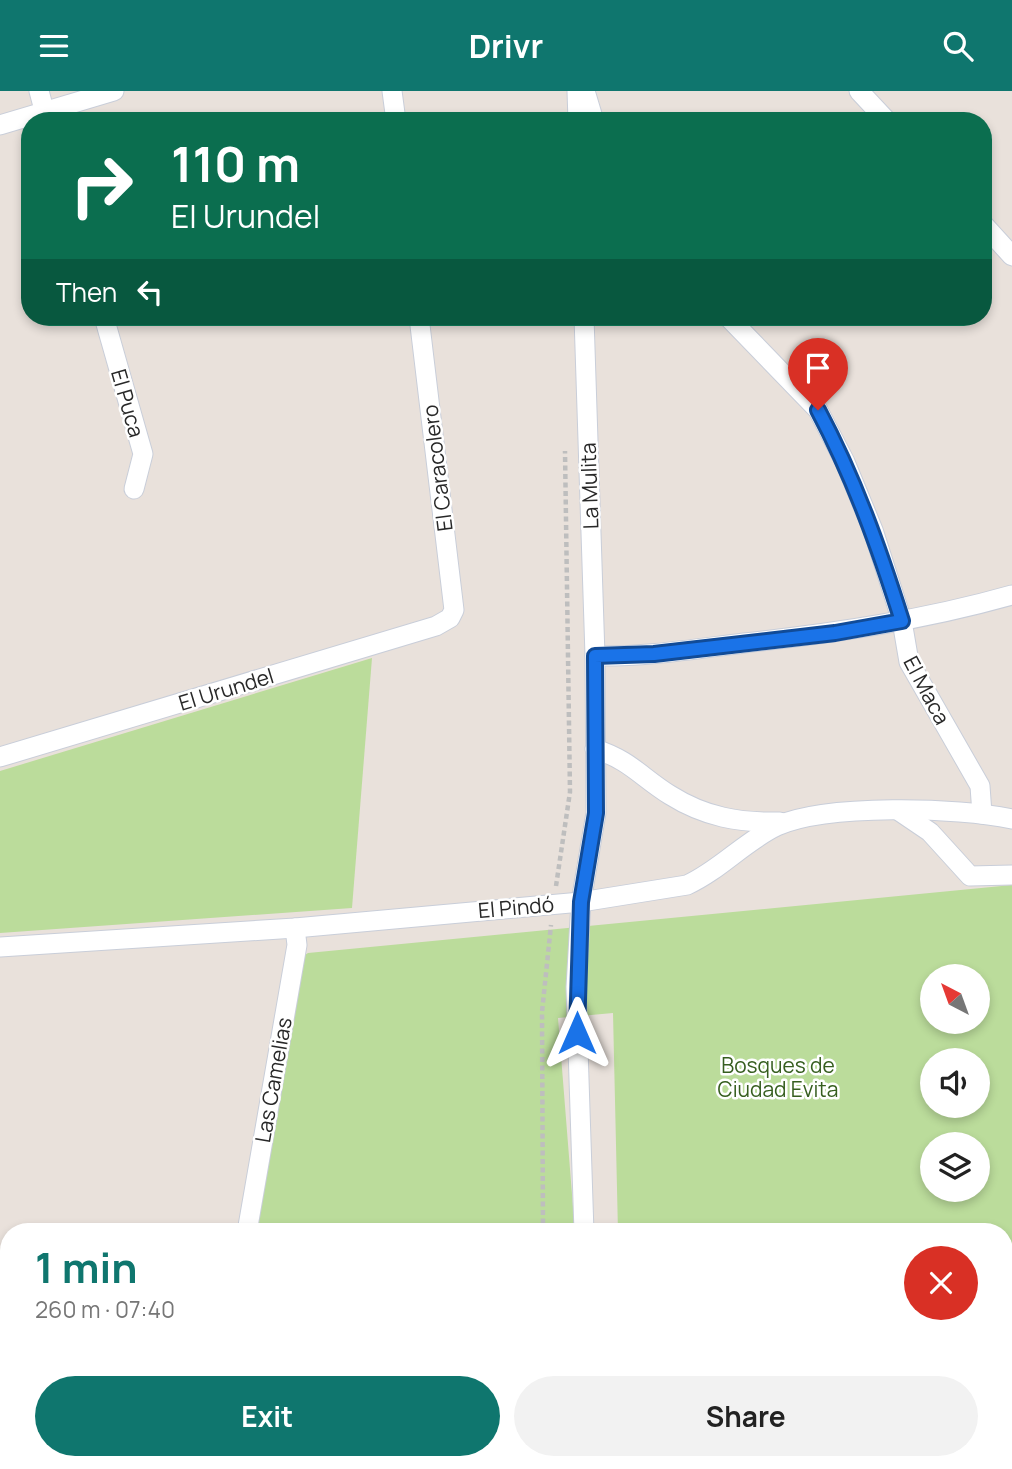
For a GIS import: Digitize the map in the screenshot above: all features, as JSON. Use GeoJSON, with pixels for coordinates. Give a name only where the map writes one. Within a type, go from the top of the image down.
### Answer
{"type":"FeatureCollection","features":[{"type":"Feature","properties":{"kind":"street"},"geometry":{"type":"LineString","coordinates":[[39,91],[45,112]]}},
{"type":"Feature","properties":{"kind":"street"},"geometry":{"type":"LineString","coordinates":[[57,112],[114,91]]}},
{"type":"Feature","properties":{"kind":"street"},"geometry":{"type":"LineString","coordinates":[[392,91],[395,112]]}},
{"type":"Feature","properties":{"kind":"street"},"geometry":{"type":"LineString","coordinates":[[577,91],[578,112]]}},
{"type":"Feature","properties":{"kind":"street"},"geometry":{"type":"LineString","coordinates":[[585,91],[591,112]]}},
{"type":"Feature","properties":{"kind":"street"},"geometry":{"type":"LineString","coordinates":[[859,91],[879,112]]}},
{"type":"Feature","properties":{"kind":"street"},"geometry":{"type":"LineString","coordinates":[[0,125],[21,121]]}},
{"type":"Feature","properties":{"kind":"street"},"geometry":{"type":"LineString","coordinates":[[992,234],[1012,256]]}},
{"type":"Feature","properties":{"kind":"street","name":"El Puca"},"geometry":{"type":"LineString","coordinates":[[107,326],[143,454],[134,489]]}},
{"type":"Feature","properties":{"kind":"street","name":"El Caracolero"},"geometry":{"type":"LineString","coordinates":[[420,326],[454,610],[450,618]]}},
{"type":"Feature","properties":{"kind":"street","name":"La Mulita"},"geometry":{"type":"LineString","coordinates":[[584,326],[595,656],[595,750],[594,838],[581,902],[577,1042],[584,1223]]}},
{"type":"Feature","properties":{"kind":"street","name":"El Maca"},"geometry":{"type":"LineString","coordinates":[[737,326],[818,410],[845,462],[873,530],[902,621],[904,645],[909,661],[980,786],[982,814]]}},
{"type":"Feature","properties":{"kind":"street"},"geometry":{"type":"LineString","coordinates":[[595,656],[654,654],[835,633],[902,621],[1012,594]]}},
{"type":"Feature","properties":{"kind":"street","name":"El Urundel"},"geometry":{"type":"LineString","coordinates":[[0,757],[436,626],[450,618]]}},
{"type":"Feature","properties":{"kind":"street"},"geometry":{"type":"LineString","coordinates":[[595,750],[619,756],[668,794],[701,811],[746,823],[788,822]]}},
{"type":"Feature","properties":{"kind":"street"},"geometry":{"type":"LineString","coordinates":[[895,809],[930,832],[970,876],[1012,874]]}},
{"type":"Feature","properties":{"kind":"street","name":"El Pindó"},"geometry":{"type":"LineString","coordinates":[[0,947],[295,927],[581,902],[687,885],[701,879],[761,835],[788,822],[895,809],[982,814],[1012,819]]}},
{"type":"Feature","properties":{"kind":"street","name":"Las Camelias"},"geometry":{"type":"LineString","coordinates":[[249,1223],[297,945],[295,927]]}},
{"type":"Feature","properties":{"kind":"path"},"geometry":{"type":"LineString","coordinates":[[543,1223],[542,1012],[570,792],[565,441]]}},
{"type":"Feature","properties":{"kind":"green space"},"geometry":{"type":"Polygon","coordinates":[[[372,658],[352,908],[0,933],[0,771],[372,658]]]}},
{"type":"Feature","properties":{"kind":"green space","name":"Bosques de Ciudad Evita"},"geometry":{"type":"Polygon","coordinates":[[[1012,885],[1012,1223],[618,1223],[613,1013],[558,1018],[574,1223],[256,1223],[299,959],[308,953],[1012,885]]]}},
{"type":"Feature","properties":{"kind":"route"},"geometry":{"type":"LineString","coordinates":[[577,1033],[576,987],[581,902],[594,838],[596,813],[595,656],[654,654],[835,633],[902,621],[873,530],[845,462],[818,410]]}}]}
